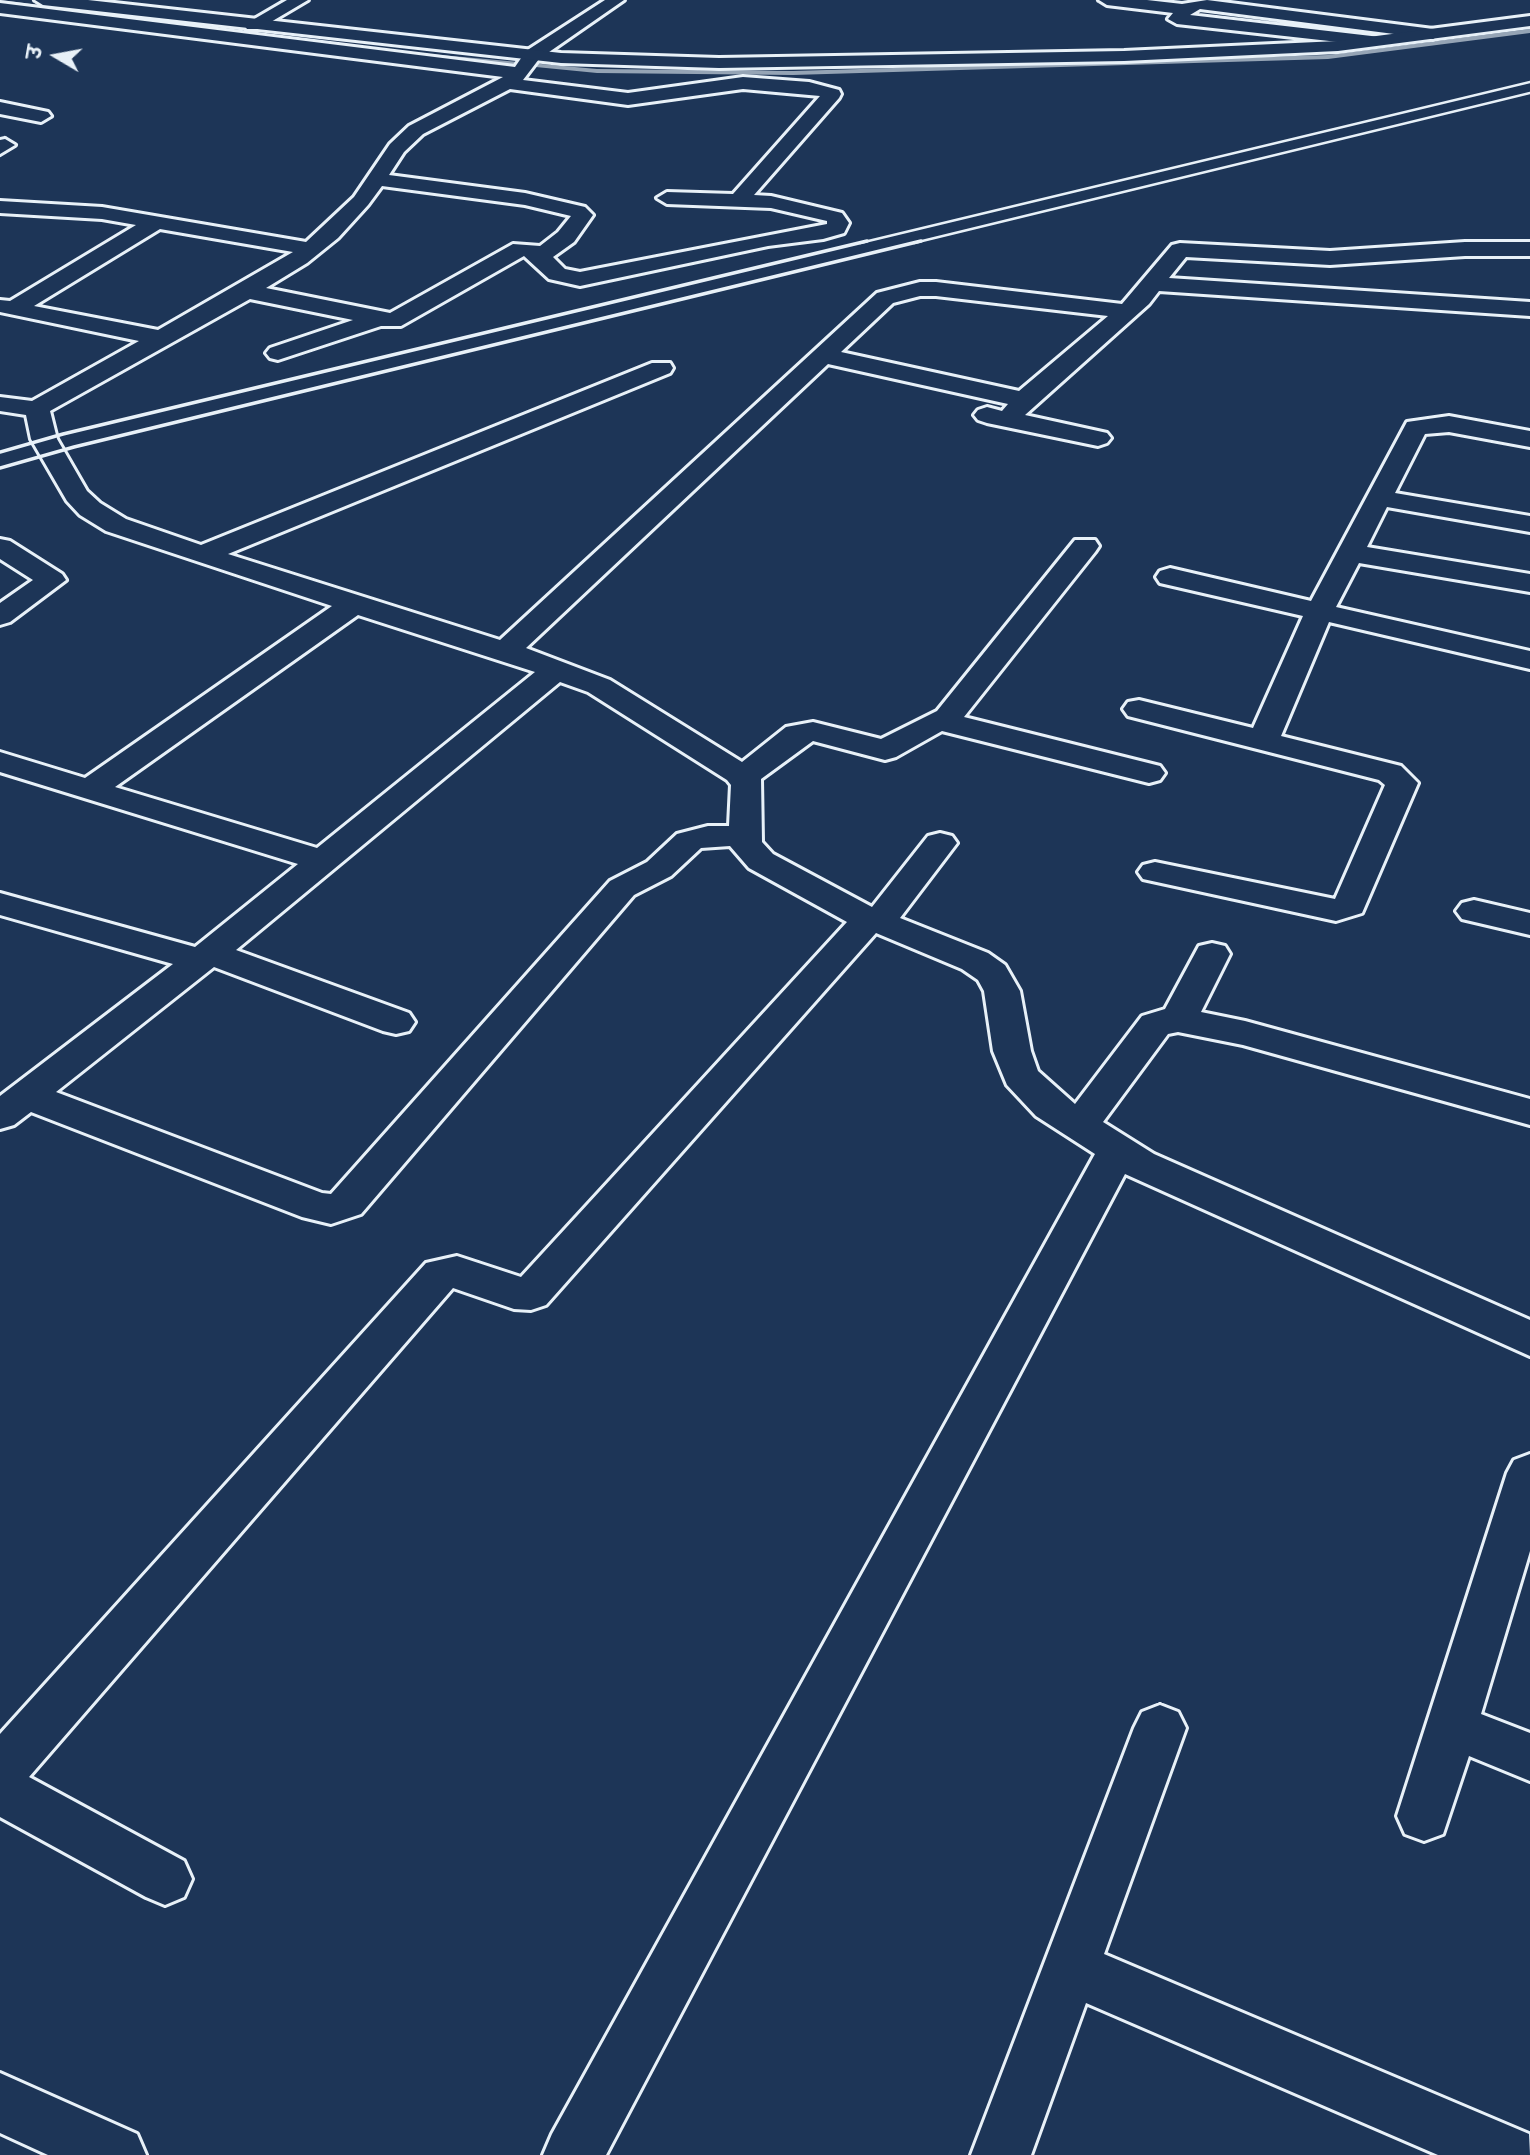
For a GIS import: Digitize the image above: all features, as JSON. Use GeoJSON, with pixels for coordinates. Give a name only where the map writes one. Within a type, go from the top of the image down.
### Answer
{"type":"FeatureCollection","features":[{"type":"Feature","properties":{"kind":"street"},"geometry":{"type":"LineString","coordinates":[[43,0],[253,25],[522,69],[628,99],[743,83],[809,88],[832,94],[740,199]]}},
{"type":"Feature","properties":{"kind":"street"},"geometry":{"type":"LineString","coordinates":[[253,25],[300,0]]}},
{"type":"Feature","properties":{"kind":"street"},"geometry":{"type":"LineString","coordinates":[[0,404],[37,410],[64,391],[246,290],[311,249],[361,201],[397,148],[416,130],[522,69],[616,0]]}},
{"type":"Feature","properties":{"kind":"street"},"geometry":{"type":"LineString","coordinates":[[1107,0],[1186,10]]}},
{"type":"Feature","properties":{"kind":"street"},"geometry":{"type":"LineString","coordinates":[[1374,41],[1177,19],[1186,10],[1199,4],[1433,34]]}},
{"type":"Feature","properties":{"kind":"street"},"geometry":{"type":"LineString","coordinates":[[0,8],[522,69],[733,62],[1124,56],[1338,46],[1530,21]]}},
{"type":"Feature","properties":{"kind":"street"},"geometry":{"type":"LineString","coordinates":[[0,108],[41,116]]}},
{"type":"Feature","properties":{"kind":"street"},"geometry":{"type":"LineString","coordinates":[[377,179],[525,200],[579,211],[582,215],[566,237],[540,256]]}},
{"type":"Feature","properties":{"kind":"street"},"geometry":{"type":"LineString","coordinates":[[246,290],[377,319],[399,320],[513,252],[530,248],[557,274],[580,279],[768,240],[823,233],[836,228],[838,223],[835,217],[823,213],[740,199],[667,198]]}},
{"type":"Feature","properties":{"kind":"street"},"geometry":{"type":"LineString","coordinates":[[0,206],[102,213],[311,249]]}},
{"type":"Feature","properties":{"kind":"street"},"geometry":{"type":"LineString","coordinates":[[7,307],[157,222]]}},
{"type":"Feature","properties":{"kind":"street"},"geometry":{"type":"LineString","coordinates":[[1008,419],[1024,400],[1154,284],[1175,253],[1187,249],[1330,258],[1465,249],[1530,249]]}},
{"type":"Feature","properties":{"kind":"street"},"geometry":{"type":"LineString","coordinates":[[1154,284],[1530,309]]}},
{"type":"Feature","properties":{"kind":"street"},"geometry":{"type":"LineString","coordinates":[[505,651],[879,302],[920,289],[1126,311]]}},
{"type":"Feature","properties":{"kind":"street"},"geometry":{"type":"LineString","coordinates":[[7,307],[161,338]]}},
{"type":"Feature","properties":{"kind":"street"},"geometry":{"type":"LineString","coordinates":[[278,353],[377,319]]}},
{"type":"Feature","properties":{"kind":"street"},"geometry":{"type":"LineString","coordinates":[[822,355],[1024,400]]}},
{"type":"Feature","properties":{"kind":"street"},"geometry":{"type":"LineString","coordinates":[[202,554],[661,368]]}},
{"type":"Feature","properties":{"kind":"street"},"geometry":{"type":"LineString","coordinates":[[938,404],[1098,438]]}},
{"type":"Feature","properties":{"kind":"street"},"geometry":{"type":"LineString","coordinates":[[37,410],[36,416],[51,453],[76,495],[90,509],[116,525],[505,651],[599,686],[747,782],[749,796],[745,844],[761,861],[873,921],[975,961],[992,973],[1002,991],[1012,1051],[1021,1076],[1050,1107],[1140,1164],[1530,1339]]}},
{"type":"Feature","properties":{"kind":"street"},"geometry":{"type":"LineString","coordinates":[[1263,741],[1319,612],[1416,427],[1449,424],[1530,439]]}},
{"type":"Feature","properties":{"kind":"street"},"geometry":{"type":"LineString","coordinates":[[1379,498],[1530,524]]}},
{"type":"Feature","properties":{"kind":"street"},"geometry":{"type":"LineString","coordinates":[[946,720],[1085,546]]}},
{"type":"Feature","properties":{"kind":"street"},"geometry":{"type":"LineString","coordinates":[[0,547],[52,580],[0,616]]}},
{"type":"Feature","properties":{"kind":"street"},"geometry":{"type":"LineString","coordinates":[[1350,553],[1530,583]]}},
{"type":"Feature","properties":{"kind":"street"},"geometry":{"type":"LineString","coordinates":[[1170,577],[1530,660]]}},
{"type":"Feature","properties":{"kind":"street"},"geometry":{"type":"LineString","coordinates":[[89,790],[354,604]]}},
{"type":"Feature","properties":{"kind":"street"},"geometry":{"type":"LineString","coordinates":[[9,1106],[206,957],[557,669]]}},
{"type":"Feature","properties":{"kind":"street"},"geometry":{"type":"LineString","coordinates":[[1139,709],[1390,773],[1402,783],[1350,905],[1336,910],[1155,872]]}},
{"type":"Feature","properties":{"kind":"street"},"geometry":{"type":"LineString","coordinates":[[742,778],[797,734],[813,731],[885,750],[932,722],[946,720],[1149,773]]}},
{"type":"Feature","properties":{"kind":"street"},"geometry":{"type":"LineString","coordinates":[[0,762],[323,861]]}},
{"type":"Feature","properties":{"kind":"street"},"geometry":{"type":"LineString","coordinates":[[9,1106],[317,1207],[331,1209],[346,1204],[622,888],[659,869],[689,841],[708,836],[745,836]]}},
{"type":"Feature","properties":{"kind":"street"},"geometry":{"type":"LineString","coordinates":[[0,1772],[441,1275],[457,1272],[514,1293],[531,1294],[537,1289],[940,844]]}},
{"type":"Feature","properties":{"kind":"street"},"geometry":{"type":"LineString","coordinates":[[0,904],[206,957],[396,1022]]}},
{"type":"Feature","properties":{"kind":"street"},"geometry":{"type":"LineString","coordinates":[[1474,911],[1530,924]]}},
{"type":"Feature","properties":{"kind":"street"},"geometry":{"type":"LineString","coordinates":[[1178,1020],[1212,954]]}},
{"type":"Feature","properties":{"kind":"street"},"geometry":{"type":"LineString","coordinates":[[573,2155],[1155,1026],[1163,1021],[1178,1020],[1244,1033],[1530,1112]]}},
{"type":"Feature","properties":{"kind":"street"},"geometry":{"type":"LineString","coordinates":[[1424,1816],[1530,1473]]}},
{"type":"Feature","properties":{"kind":"street"},"geometry":{"type":"LineString","coordinates":[[1453,1726],[1530,1757]]}},
{"type":"Feature","properties":{"kind":"street"},"geometry":{"type":"LineString","coordinates":[[1001,2155],[1160,1728]]}},
{"type":"Feature","properties":{"kind":"street"},"geometry":{"type":"LineString","coordinates":[[0,1790],[165,1879]]}},
{"type":"Feature","properties":{"kind":"street"},"geometry":{"type":"LineString","coordinates":[[1072,1968],[1508,2155]]}},
{"type":"Feature","properties":{"kind":"street"},"geometry":{"type":"LineString","coordinates":[[0,2103],[116,2155]]}},
{"type":"Feature","properties":{"kind":"waterway"},"geometry":{"type":"LineString","coordinates":[[0,1],[329,44]]}},
{"type":"Feature","properties":{"kind":"waterway"},"geometry":{"type":"LineString","coordinates":[[396,53],[597,71],[793,73],[1328,57],[1530,31]]}},
{"type":"Feature","properties":{"kind":"railway"},"geometry":{"type":"LineString","coordinates":[[860,243],[1530,82]]}},
{"type":"Feature","properties":{"kind":"railway"},"geometry":{"type":"LineString","coordinates":[[914,243],[1530,93]]}},
{"type":"Feature","properties":{"kind":"railway"},"geometry":{"type":"LineString","coordinates":[[0,452],[63,434],[867,241]]}},
{"type":"Feature","properties":{"kind":"railway"},"geometry":{"type":"LineString","coordinates":[[0,468],[74,447],[921,241]]}}]}
